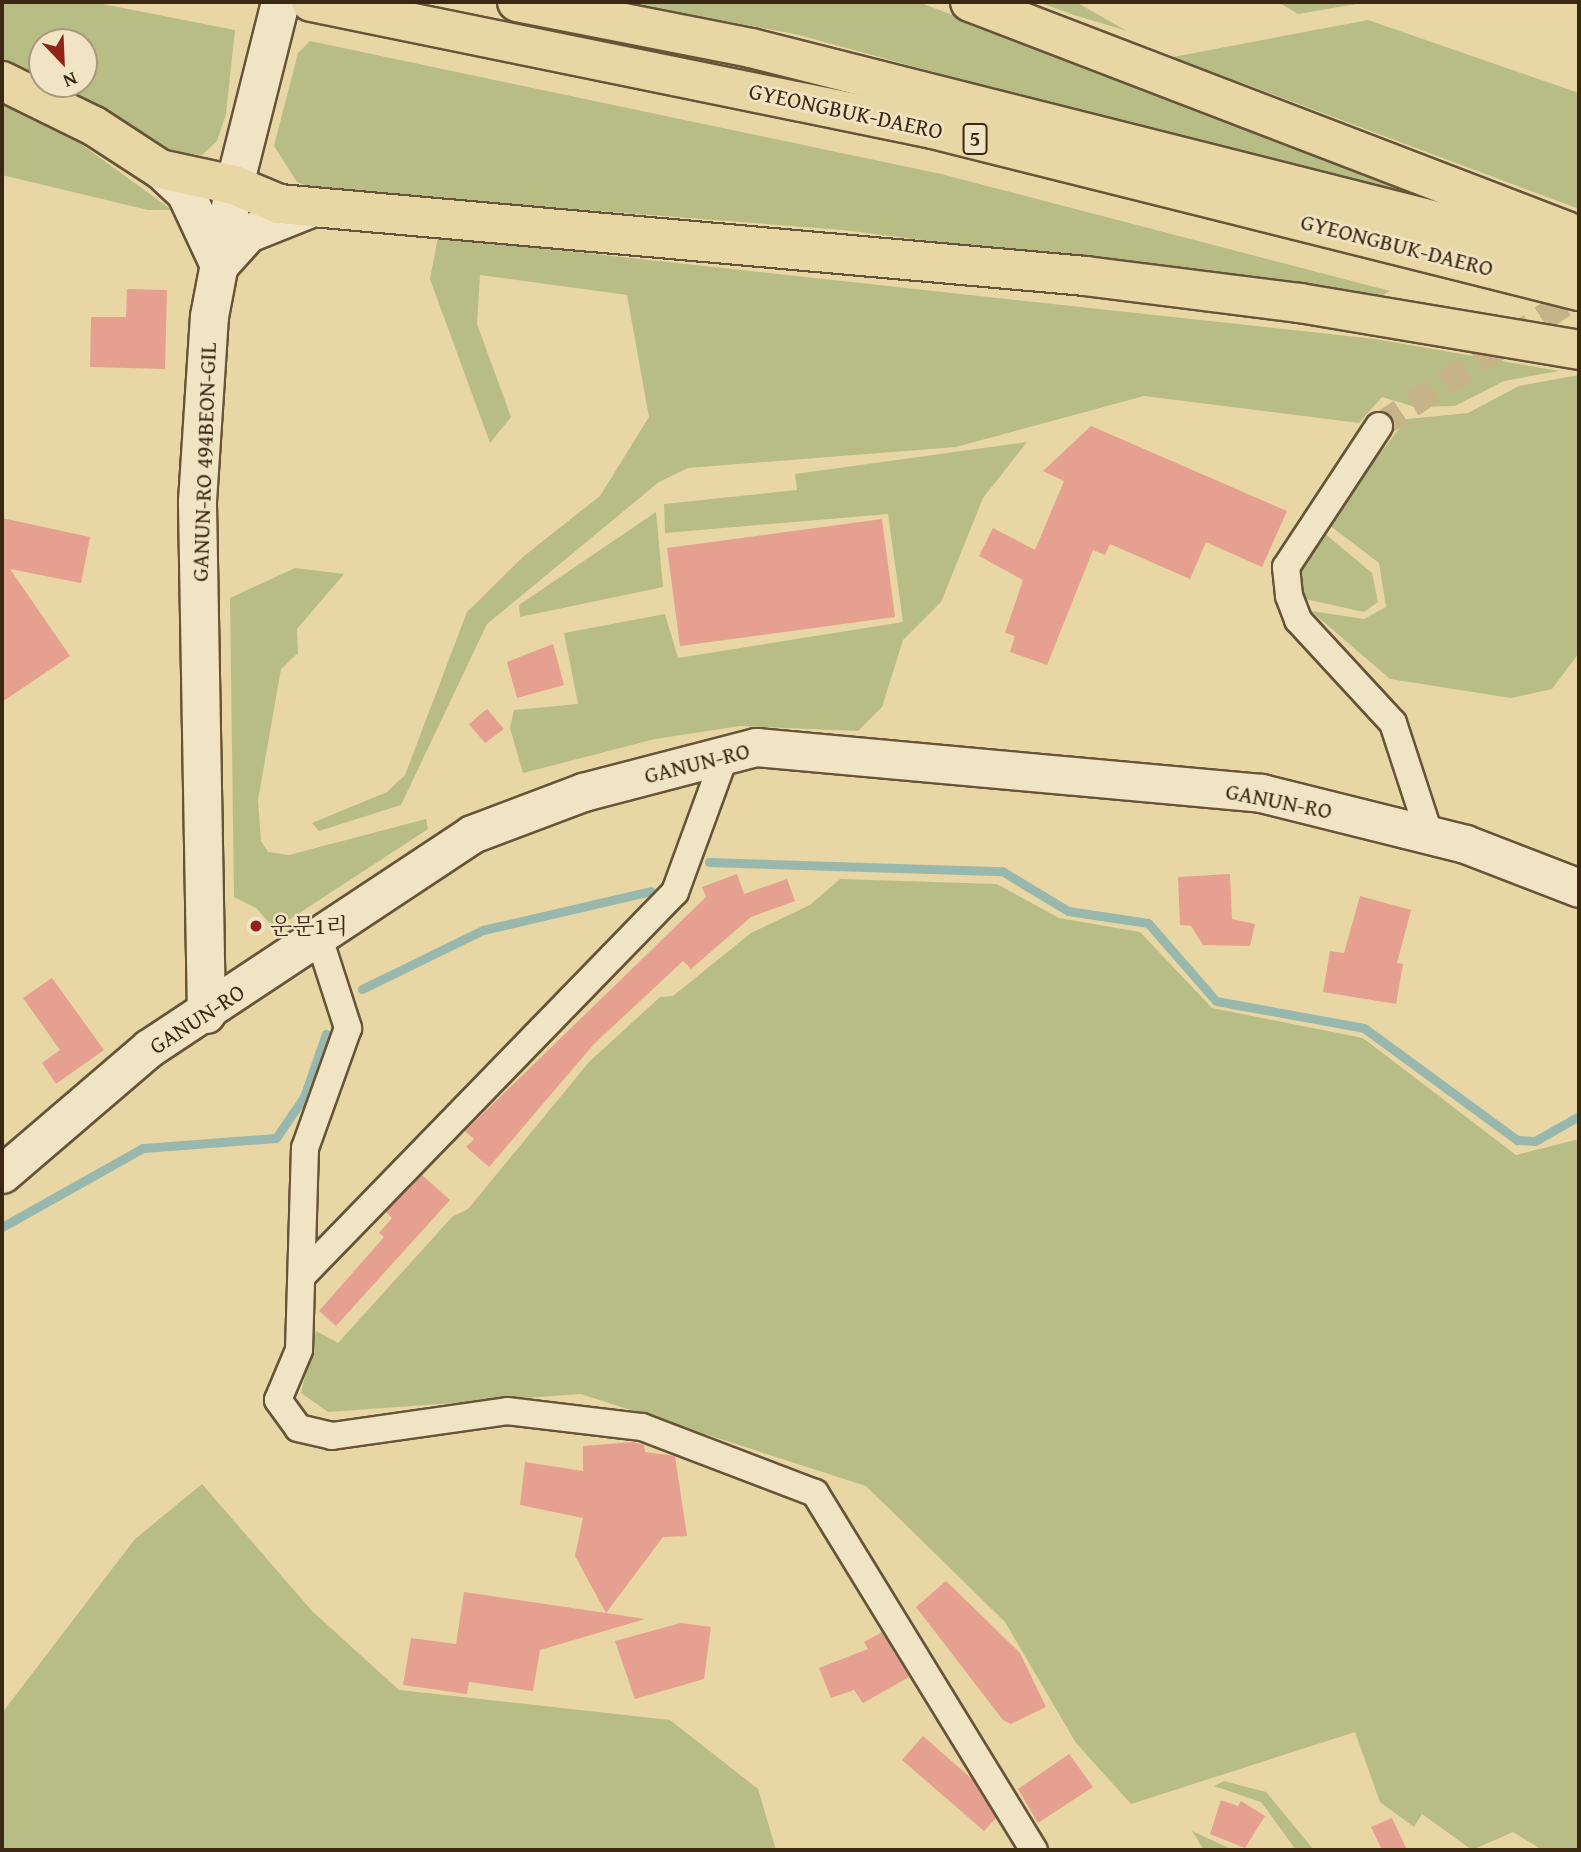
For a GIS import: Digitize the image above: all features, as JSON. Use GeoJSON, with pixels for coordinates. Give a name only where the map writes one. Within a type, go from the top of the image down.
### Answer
{"type":"FeatureCollection","features":[{"type":"Feature","properties":{"kind":"highway","name":"GYEONGBUK-DAERO"},"geometry":{"type":"LineString","coordinates":[[312,2],[933,128],[1579,291]]}},
{"type":"Feature","properties":{"kind":"highway","name":"GYEONGBUK-DAERO"},"geometry":{"type":"LineString","coordinates":[[517,2],[764,51],[1579,257]]}},
{"type":"Feature","properties":{"kind":"highway"},"geometry":{"type":"LineString","coordinates":[[970,2],[1579,235]]}},
{"type":"Feature","properties":{"kind":"highway"},"geometry":{"type":"LineString","coordinates":[[2,80],[94,125],[160,169],[234,185],[279,204],[1085,276],[1299,303],[1579,350]]}},
{"type":"Feature","properties":{"kind":"street","name":"GANUN-RO 494BEON-GIL"},"geometry":{"type":"LineString","coordinates":[[206,1014],[197,501],[219,265],[234,185],[280,2]]}},
{"type":"Feature","properties":{"kind":"street"},"geometry":{"type":"LineString","coordinates":[[160,169],[185,192],[219,265],[248,233],[313,207]]}},
{"type":"Feature","properties":{"kind":"street"},"geometry":{"type":"LineString","coordinates":[[1379,426],[1286,567],[1289,596],[1298,620],[1393,723],[1430,836]]}},
{"type":"Feature","properties":{"kind":"street","name":"GANUN-RO"},"geometry":{"type":"LineString","coordinates":[[2,1174],[149,1048],[206,1014],[472,834],[583,792],[756,747],[1261,793],[1430,836],[1579,888]]}},
{"type":"Feature","properties":{"kind":"street"},"geometry":{"type":"LineString","coordinates":[[303,1275],[675,892],[725,755]]}},
{"type":"Feature","properties":{"kind":"street"},"geometry":{"type":"LineString","coordinates":[[319,938],[348,1028],[305,1148],[299,1350],[278,1400],[298,1428],[332,1436],[507,1411],[642,1427],[815,1493],[1034,1850]]}},
{"type":"Feature","properties":{"kind":"green space"},"geometry":{"type":"Polygon","coordinates":[[[2,2],[92,2],[235,30],[226,114],[217,141],[202,155],[168,151],[74,98],[98,98],[98,28],[28,28],[28,74],[2,62],[2,2]]]}},
{"type":"Feature","properties":{"kind":"green space"},"geometry":{"type":"Polygon","coordinates":[[[621,2],[918,2],[1445,200],[1442,210],[795,34],[621,2]]]}},
{"type":"Feature","properties":{"kind":"green space"},"geometry":{"type":"Polygon","coordinates":[[[1038,2],[1076,2],[1127,31],[1071,14],[1038,2]]]}},
{"type":"Feature","properties":{"kind":"green space"},"geometry":{"type":"Polygon","coordinates":[[[1278,2],[1368,2],[1298,14],[1278,2]]]}},
{"type":"Feature","properties":{"kind":"green space"},"geometry":{"type":"Polygon","coordinates":[[[1368,20],[1579,93],[1579,209],[1173,57],[1368,20]]]}},
{"type":"Feature","properties":{"kind":"green space"},"geometry":{"type":"Polygon","coordinates":[[[310,41],[941,174],[1390,291],[1379,297],[843,230],[316,189],[297,182],[274,146],[298,53],[310,41]]]}},
{"type":"Feature","properties":{"kind":"green space"},"geometry":{"type":"Polygon","coordinates":[[[2,101],[63,131],[172,210],[148,210],[2,175],[2,101]]]}},
{"type":"Feature","properties":{"kind":"green space"},"geometry":{"type":"Polygon","coordinates":[[[438,237],[1375,339],[1559,371],[1504,381],[1455,406],[1415,407],[1382,397],[1359,423],[1144,396],[956,447],[688,468],[659,482],[487,624],[401,805],[319,831],[312,823],[387,792],[405,775],[467,612],[524,556],[600,496],[649,417],[627,295],[480,275],[477,324],[511,417],[490,443],[430,279],[438,237]]]}},
{"type":"Feature","properties":{"kind":"green space"},"geometry":{"type":"Polygon","coordinates":[[[1579,375],[1579,653],[1552,689],[1511,698],[1390,679],[1311,611],[1364,619],[1386,607],[1379,563],[1329,525],[1335,510],[1407,419],[1468,413],[1519,386],[1579,375]]]}},
{"type":"Feature","properties":{"kind":"green space"},"geometry":{"type":"Polygon","coordinates":[[[1027,442],[983,498],[941,602],[903,640],[882,707],[858,731],[740,726],[655,739],[523,773],[510,728],[514,710],[578,704],[564,633],[665,614],[678,658],[903,622],[888,514],[665,533],[664,504],[797,490],[795,474],[1027,442]]]}},
{"type":"Feature","properties":{"kind":"green space"},"geometry":{"type":"Polygon","coordinates":[[[656,512],[663,587],[520,617],[519,605],[656,512]]]}},
{"type":"Feature","properties":{"kind":"green space"},"geometry":{"type":"Polygon","coordinates":[[[1324,533],[1372,573],[1378,602],[1364,612],[1305,599],[1294,585],[1297,562],[1324,533]]]}},
{"type":"Feature","properties":{"kind":"green space"},"geometry":{"type":"Polygon","coordinates":[[[295,568],[344,574],[297,629],[298,653],[281,669],[258,800],[261,841],[268,852],[289,855],[426,819],[428,829],[275,929],[256,908],[234,897],[230,598],[295,568]]]}},
{"type":"Feature","properties":{"kind":"green space"},"geometry":{"type":"Polygon","coordinates":[[[840,879],[997,884],[1059,918],[1140,932],[1212,1008],[1363,1038],[1516,1155],[1579,1139],[1579,1850],[1542,1850],[1513,1832],[1472,1850],[1422,1814],[1414,1827],[1380,1802],[1355,1732],[1131,1804],[1076,1743],[1005,1622],[866,1486],[581,1394],[328,1412],[301,1393],[316,1331],[338,1343],[452,1217],[468,1209],[589,1062],[660,997],[673,996],[751,933],[810,905],[840,879]]]}},
{"type":"Feature","properties":{"kind":"green space"},"geometry":{"type":"Polygon","coordinates":[[[202,1484],[312,1611],[399,1690],[670,1720],[758,1789],[776,1850],[2,1850],[2,1713],[135,1539],[202,1484]]]}},
{"type":"Feature","properties":{"kind":"green space"},"geometry":{"type":"Polygon","coordinates":[[[1224,1781],[1266,1792],[1314,1850],[1296,1850],[1261,1802],[1214,1786],[1224,1781]]]}},
{"type":"Feature","properties":{"kind":"green space"},"geometry":{"type":"Polygon","coordinates":[[[1192,1831],[1233,1850],[1204,1850],[1192,1831]]]}},
{"type":"Feature","properties":{"kind":"building"},"geometry":{"type":"Polygon","coordinates":[[[127,289],[167,290],[165,369],[90,367],[91,317],[126,317],[127,289]]]}},
{"type":"Feature","properties":{"kind":"building"},"geometry":{"type":"Polygon","coordinates":[[[1091,426],[1287,511],[1262,567],[1206,542],[1190,579],[1110,544],[1105,555],[1093,550],[1047,665],[1010,652],[1015,636],[1005,633],[1023,580],[979,556],[993,528],[1035,550],[1064,481],[1043,471],[1091,426]]]}},
{"type":"Feature","properties":{"kind":"building"},"geometry":{"type":"Polygon","coordinates":[[[2,518],[90,537],[81,583],[10,569],[70,656],[2,702],[2,518]]]}},
{"type":"Feature","properties":{"kind":"building"},"geometry":{"type":"Polygon","coordinates":[[[882,519],[895,617],[680,646],[667,548],[882,519]]]}},
{"type":"Feature","properties":{"kind":"building"},"geometry":{"type":"Polygon","coordinates":[[[553,644],[564,685],[517,698],[507,662],[553,644]]]}},
{"type":"Feature","properties":{"kind":"building"},"geometry":{"type":"Polygon","coordinates":[[[487,709],[504,729],[485,743],[469,724],[487,709]]]}},
{"type":"Feature","properties":{"kind":"building"},"geometry":{"type":"Polygon","coordinates":[[[737,874],[744,894],[787,879],[795,901],[751,917],[691,969],[683,961],[594,1044],[489,1167],[466,1147],[474,1139],[465,1131],[706,897],[702,887],[737,874]]]}},
{"type":"Feature","properties":{"kind":"building"},"geometry":{"type":"Polygon","coordinates":[[[1230,874],[1232,919],[1255,924],[1250,946],[1203,945],[1191,926],[1180,925],[1178,877],[1230,874]]]}},
{"type":"Feature","properties":{"kind":"building"},"geometry":{"type":"Polygon","coordinates":[[[1360,896],[1411,910],[1397,963],[1403,964],[1396,1004],[1323,992],[1330,951],[1344,953],[1360,896]]]}},
{"type":"Feature","properties":{"kind":"building"},"geometry":{"type":"Polygon","coordinates":[[[52,978],[104,1050],[56,1084],[42,1063],[60,1050],[23,998],[52,978]]]}},
{"type":"Feature","properties":{"kind":"building"},"geometry":{"type":"Polygon","coordinates":[[[422,1175],[450,1200],[336,1326],[319,1311],[384,1237],[379,1233],[392,1218],[386,1212],[422,1175]]]}},
{"type":"Feature","properties":{"kind":"building"},"geometry":{"type":"Polygon","coordinates":[[[633,1442],[644,1445],[645,1452],[675,1456],[687,1536],[663,1537],[606,1613],[575,1556],[583,1518],[520,1505],[525,1462],[583,1471],[583,1446],[633,1442]]]}},
{"type":"Feature","properties":{"kind":"building"},"geometry":{"type":"Polygon","coordinates":[[[946,1581],[1020,1653],[1046,1707],[1011,1724],[1003,1720],[916,1607],[946,1581]]]}},
{"type":"Feature","properties":{"kind":"building"},"geometry":{"type":"Polygon","coordinates":[[[464,1592],[645,1619],[540,1650],[533,1691],[469,1682],[467,1694],[403,1685],[411,1638],[456,1644],[464,1592]]]}},
{"type":"Feature","properties":{"kind":"building"},"geometry":{"type":"Polygon","coordinates":[[[681,1623],[711,1627],[704,1679],[635,1699],[615,1641],[681,1623]]]}},
{"type":"Feature","properties":{"kind":"building"},"geometry":{"type":"Polygon","coordinates":[[[882,1632],[909,1677],[863,1703],[854,1690],[831,1698],[819,1668],[868,1649],[864,1642],[882,1632]]]}},
{"type":"Feature","properties":{"kind":"building"},"geometry":{"type":"Polygon","coordinates":[[[923,1736],[972,1779],[996,1818],[984,1831],[902,1760],[923,1736]]]}},
{"type":"Feature","properties":{"kind":"building"},"geometry":{"type":"Polygon","coordinates":[[[1069,1754],[1093,1787],[1038,1823],[1018,1789],[1069,1754]]]}},
{"type":"Feature","properties":{"kind":"building"},"geometry":{"type":"Polygon","coordinates":[[[1221,1800],[1238,1806],[1241,1801],[1265,1816],[1245,1848],[1210,1834],[1221,1800]]]}},
{"type":"Feature","properties":{"kind":"building"},"geometry":{"type":"Polygon","coordinates":[[[1392,1818],[1407,1850],[1382,1850],[1371,1827],[1392,1818]]]}},
{"type":"Feature","properties":{"kind":"waterway"},"geometry":{"type":"LineString","coordinates":[[709,862],[1002,871],[1068,911],[1148,923],[1216,1001],[1364,1028],[1517,1140],[1535,1141],[1579,1116]]}},
{"type":"Feature","properties":{"kind":"waterway"},"geometry":{"type":"LineString","coordinates":[[362,989],[483,930],[651,891]]}},
{"type":"Feature","properties":{"kind":"waterway"},"geometry":{"type":"LineString","coordinates":[[2,1227],[143,1148],[276,1138],[304,1097],[326,1034]]}},
{"type":"Feature","properties":{"kind":"tunnel"},"geometry":{"type":"LineString","coordinates":[[1379,426],[1579,294]]}},
{"type":"Feature","properties":{"kind":"place","name":"운문1리"},"geometry":{"type":"Point","coordinates":[256,926]}}]}
